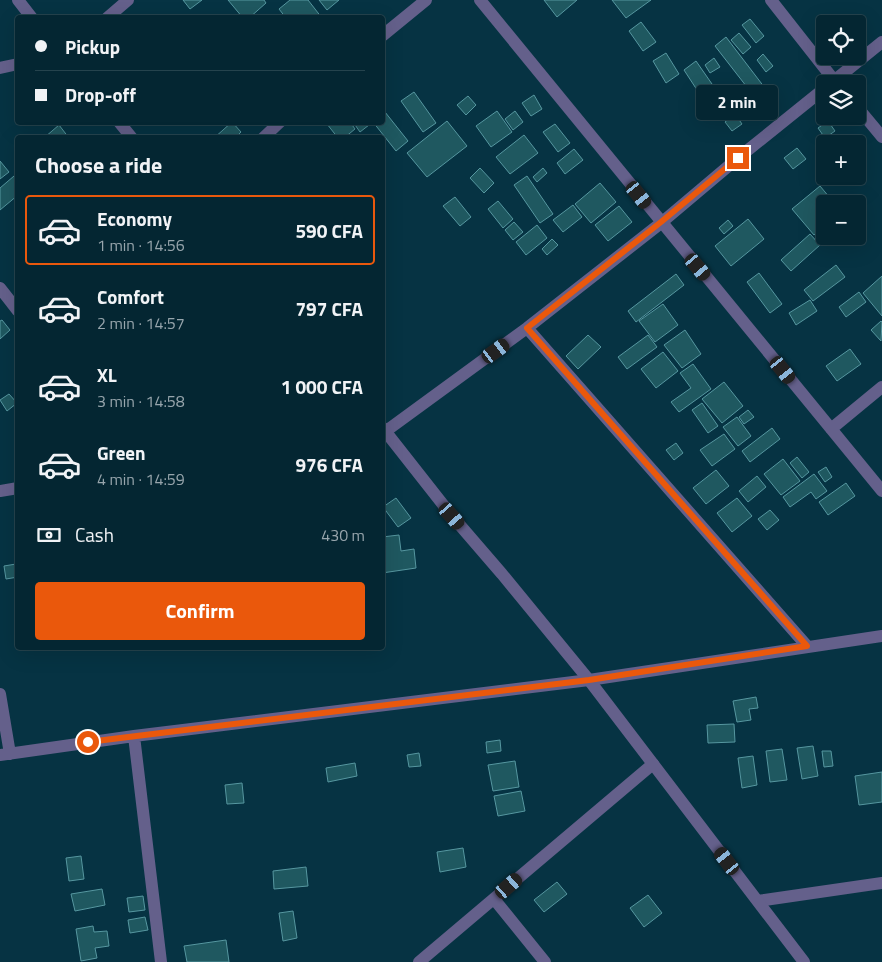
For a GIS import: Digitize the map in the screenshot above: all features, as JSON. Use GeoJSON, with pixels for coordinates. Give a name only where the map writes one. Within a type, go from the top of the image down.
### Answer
{"type":"FeatureCollection","features":[{"type":"Feature","properties":{"kind":"street"},"geometry":{"type":"LineString","coordinates":[[18,0],[30,15]]}},
{"type":"Feature","properties":{"kind":"street"},"geometry":{"type":"LineString","coordinates":[[110,15],[128,0]]}},
{"type":"Feature","properties":{"kind":"street"},"geometry":{"type":"LineString","coordinates":[[385,34],[426,0]]}},
{"type":"Feature","properties":{"kind":"street"},"geometry":{"type":"LineString","coordinates":[[480,0],[882,491]]}},
{"type":"Feature","properties":{"kind":"street"},"geometry":{"type":"LineString","coordinates":[[771,0],[825,75]]}},
{"type":"Feature","properties":{"kind":"street"},"geometry":{"type":"LineString","coordinates":[[843,75],[882,42]]}},
{"type":"Feature","properties":{"kind":"street"},"geometry":{"type":"LineString","coordinates":[[0,68],[15,65]]}},
{"type":"Feature","properties":{"kind":"street"},"geometry":{"type":"LineString","coordinates":[[385,429],[527,328],[816,97]]}},
{"type":"Feature","properties":{"kind":"street"},"geometry":{"type":"LineString","coordinates":[[866,118],[882,137]]}},
{"type":"Feature","properties":{"kind":"street"},"geometry":{"type":"LineString","coordinates":[[121,125],[130,135]]}},
{"type":"Feature","properties":{"kind":"street"},"geometry":{"type":"LineString","coordinates":[[266,135],[277,125]]}},
{"type":"Feature","properties":{"kind":"street"},"geometry":{"type":"LineString","coordinates":[[0,288],[15,307]]}},
{"type":"Feature","properties":{"kind":"street"},"geometry":{"type":"LineString","coordinates":[[527,328],[807,646]]}},
{"type":"Feature","properties":{"kind":"street"},"geometry":{"type":"LineString","coordinates":[[831,429],[882,387]]}},
{"type":"Feature","properties":{"kind":"street"},"geometry":{"type":"LineString","coordinates":[[385,431],[452,516],[589,680],[804,962]]}},
{"type":"Feature","properties":{"kind":"street"},"geometry":{"type":"LineString","coordinates":[[0,491],[15,488]]}},
{"type":"Feature","properties":{"kind":"street"},"geometry":{"type":"LineString","coordinates":[[0,694],[5,755],[134,736],[589,680],[882,636]]}},
{"type":"Feature","properties":{"kind":"street"},"geometry":{"type":"LineString","coordinates":[[134,736],[160,962]]}},
{"type":"Feature","properties":{"kind":"street"},"geometry":{"type":"LineString","coordinates":[[419,962],[653,764]]}},
{"type":"Feature","properties":{"kind":"street"},"geometry":{"type":"LineString","coordinates":[[758,901],[882,883]]}},
{"type":"Feature","properties":{"kind":"street"},"geometry":{"type":"LineString","coordinates":[[494,899],[545,962]]}},
{"type":"Feature","properties":{"kind":"building"},"geometry":{"type":"Polygon","coordinates":[[[183,0],[202,0],[190,9],[183,0]]]}},
{"type":"Feature","properties":{"kind":"building"},"geometry":{"type":"Polygon","coordinates":[[[228,0],[264,0],[266,3],[252,15],[240,15],[228,0]]]}},
{"type":"Feature","properties":{"kind":"building"},"geometry":{"type":"Polygon","coordinates":[[[290,0],[308,0],[320,15],[284,15],[279,9],[290,0]]]}},
{"type":"Feature","properties":{"kind":"building"},"geometry":{"type":"Polygon","coordinates":[[[319,0],[339,0],[327,10],[319,0]]]}},
{"type":"Feature","properties":{"kind":"building"},"geometry":{"type":"Polygon","coordinates":[[[544,0],[577,0],[557,17],[544,0]]]}},
{"type":"Feature","properties":{"kind":"building"},"geometry":{"type":"Polygon","coordinates":[[[612,0],[651,0],[626,18],[612,0]]]}},
{"type":"Feature","properties":{"kind":"building"},"geometry":{"type":"Polygon","coordinates":[[[750,19],[764,36],[756,43],[742,25],[750,19]]]}},
{"type":"Feature","properties":{"kind":"building"},"geometry":{"type":"Polygon","coordinates":[[[641,22],[656,42],[643,51],[629,31],[641,22]]]}},
{"type":"Feature","properties":{"kind":"building"},"geometry":{"type":"Polygon","coordinates":[[[739,33],[751,47],[743,54],[731,40],[739,33]]]}},
{"type":"Feature","properties":{"kind":"building"},"geometry":{"type":"Polygon","coordinates":[[[726,37],[768,92],[757,100],[715,46],[726,37]]]}},
{"type":"Feature","properties":{"kind":"building"},"geometry":{"type":"Polygon","coordinates":[[[666,53],[679,74],[666,83],[653,61],[666,53]]]}},
{"type":"Feature","properties":{"kind":"building"},"geometry":{"type":"Polygon","coordinates":[[[763,54],[773,66],[766,72],[757,60],[763,54]]]}},
{"type":"Feature","properties":{"kind":"building"},"geometry":{"type":"Polygon","coordinates":[[[714,58],[720,67],[710,73],[705,65],[714,58]]]}},
{"type":"Feature","properties":{"kind":"building"},"geometry":{"type":"Polygon","coordinates":[[[696,61],[712,84],[699,93],[684,70],[696,61]]]}},
{"type":"Feature","properties":{"kind":"building"},"geometry":{"type":"Polygon","coordinates":[[[414,92],[436,123],[423,132],[401,101],[414,92]]]}},
{"type":"Feature","properties":{"kind":"building"},"geometry":{"type":"Polygon","coordinates":[[[534,95],[542,109],[531,116],[522,103],[534,95]]]}},
{"type":"Feature","properties":{"kind":"building"},"geometry":{"type":"Polygon","coordinates":[[[468,96],[476,105],[466,115],[457,105],[468,96]]]}},
{"type":"Feature","properties":{"kind":"building"},"geometry":{"type":"Polygon","coordinates":[[[497,111],[512,132],[491,147],[476,126],[497,111]]]}},
{"type":"Feature","properties":{"kind":"building"},"geometry":{"type":"Polygon","coordinates":[[[515,111],[523,122],[513,130],[505,119],[515,111]]]}},
{"type":"Feature","properties":{"kind":"building"},"geometry":{"type":"Polygon","coordinates":[[[385,112],[408,141],[396,151],[375,125],[385,125],[385,112]]]}},
{"type":"Feature","properties":{"kind":"building"},"geometry":{"type":"Polygon","coordinates":[[[735,114],[742,124],[732,131],[725,122],[735,114]]]}},
{"type":"Feature","properties":{"kind":"building"},"geometry":{"type":"Polygon","coordinates":[[[447,121],[467,146],[427,177],[407,153],[447,121]]]}},
{"type":"Feature","properties":{"kind":"building"},"geometry":{"type":"Polygon","coordinates":[[[555,124],[570,143],[558,152],[543,132],[555,124]]]}},
{"type":"Feature","properties":{"kind":"building"},"geometry":{"type":"Polygon","coordinates":[[[59,125],[67,135],[47,135],[59,125]]]}},
{"type":"Feature","properties":{"kind":"building"},"geometry":{"type":"Polygon","coordinates":[[[229,125],[235,125],[241,132],[238,135],[217,135],[229,125]]]}},
{"type":"Feature","properties":{"kind":"building"},"geometry":{"type":"Polygon","coordinates":[[[328,125],[352,125],[355,129],[348,135],[336,135],[328,125]]]}},
{"type":"Feature","properties":{"kind":"building"},"geometry":{"type":"Polygon","coordinates":[[[355,125],[369,125],[360,132],[355,125]]]}},
{"type":"Feature","properties":{"kind":"building"},"geometry":{"type":"Polygon","coordinates":[[[822,125],[831,125],[835,131],[829,135],[823,135],[818,128],[822,125]]]}},
{"type":"Feature","properties":{"kind":"building"},"geometry":{"type":"Polygon","coordinates":[[[524,135],[538,153],[510,174],[496,157],[524,135]]]}},
{"type":"Feature","properties":{"kind":"building"},"geometry":{"type":"Polygon","coordinates":[[[797,148],[806,159],[793,169],[784,158],[797,148]]]}},
{"type":"Feature","properties":{"kind":"building"},"geometry":{"type":"Polygon","coordinates":[[[574,149],[583,160],[565,174],[557,163],[574,149]]]}},
{"type":"Feature","properties":{"kind":"building"},"geometry":{"type":"Polygon","coordinates":[[[0,161],[9,172],[0,179],[0,161]]]}},
{"type":"Feature","properties":{"kind":"building"},"geometry":{"type":"Polygon","coordinates":[[[480,168],[494,183],[484,193],[470,178],[480,168]]]}},
{"type":"Feature","properties":{"kind":"building"},"geometry":{"type":"Polygon","coordinates":[[[543,168],[547,173],[537,182],[533,177],[543,168]]]}},
{"type":"Feature","properties":{"kind":"building"},"geometry":{"type":"Polygon","coordinates":[[[527,176],[553,214],[540,223],[514,185],[527,176]]]}},
{"type":"Feature","properties":{"kind":"building"},"geometry":{"type":"Polygon","coordinates":[[[15,177],[15,198],[0,210],[0,188],[15,177]]]}},
{"type":"Feature","properties":{"kind":"building"},"geometry":{"type":"Polygon","coordinates":[[[600,183],[616,202],[591,223],[575,204],[600,183]]]}},
{"type":"Feature","properties":{"kind":"building"},"geometry":{"type":"Polygon","coordinates":[[[820,186],[828,195],[816,195],[816,233],[814,235],[792,209],[820,186]]]}},
{"type":"Feature","properties":{"kind":"building"},"geometry":{"type":"Polygon","coordinates":[[[455,197],[471,217],[460,226],[443,206],[455,197]]]}},
{"type":"Feature","properties":{"kind":"building"},"geometry":{"type":"Polygon","coordinates":[[[498,201],[513,219],[503,228],[488,209],[498,201]]]}},
{"type":"Feature","properties":{"kind":"building"},"geometry":{"type":"Polygon","coordinates":[[[573,205],[582,217],[563,232],[553,220],[573,205]]]}},
{"type":"Feature","properties":{"kind":"building"},"geometry":{"type":"Polygon","coordinates":[[[619,206],[632,222],[608,241],[595,225],[619,206]]]}},
{"type":"Feature","properties":{"kind":"building"},"geometry":{"type":"Polygon","coordinates":[[[748,219],[764,239],[731,266],[715,246],[748,219]]]}},
{"type":"Feature","properties":{"kind":"building"},"geometry":{"type":"Polygon","coordinates":[[[728,220],[733,226],[724,234],[719,228],[728,220]]]}},
{"type":"Feature","properties":{"kind":"building"},"geometry":{"type":"Polygon","coordinates":[[[514,222],[523,232],[513,240],[505,230],[514,222]]]}},
{"type":"Feature","properties":{"kind":"building"},"geometry":{"type":"Polygon","coordinates":[[[537,225],[547,238],[526,255],[516,242],[537,225]]]}},
{"type":"Feature","properties":{"kind":"building"},"geometry":{"type":"Polygon","coordinates":[[[810,234],[816,241],[816,245],[820,245],[791,271],[781,260],[810,234]]]}},
{"type":"Feature","properties":{"kind":"building"},"geometry":{"type":"Polygon","coordinates":[[[552,239],[558,245],[547,255],[542,249],[552,239]]]}},
{"type":"Feature","properties":{"kind":"building"},"geometry":{"type":"Polygon","coordinates":[[[836,265],[845,277],[813,301],[804,290],[836,265]]]}},
{"type":"Feature","properties":{"kind":"building"},"geometry":{"type":"Polygon","coordinates":[[[759,273],[782,304],[770,313],[747,282],[759,273]]]}},
{"type":"Feature","properties":{"kind":"building"},"geometry":{"type":"Polygon","coordinates":[[[676,274],[684,285],[636,322],[628,311],[676,274]]]}},
{"type":"Feature","properties":{"kind":"building"},"geometry":{"type":"Polygon","coordinates":[[[882,276],[882,316],[863,293],[882,276]]]}},
{"type":"Feature","properties":{"kind":"building"},"geometry":{"type":"Polygon","coordinates":[[[859,292],[866,302],[846,317],[839,307],[859,292]]]}},
{"type":"Feature","properties":{"kind":"building"},"geometry":{"type":"Polygon","coordinates":[[[810,300],[817,311],[796,325],[789,313],[810,300]]]}},
{"type":"Feature","properties":{"kind":"building"},"geometry":{"type":"Polygon","coordinates":[[[663,304],[678,325],[655,342],[639,321],[663,304]]]}},
{"type":"Feature","properties":{"kind":"building"},"geometry":{"type":"Polygon","coordinates":[[[2,320],[10,330],[0,339],[0,321],[2,320]]]}},
{"type":"Feature","properties":{"kind":"building"},"geometry":{"type":"Polygon","coordinates":[[[882,322],[881,341],[871,330],[882,322]]]}},
{"type":"Feature","properties":{"kind":"building"},"geometry":{"type":"Polygon","coordinates":[[[685,330],[701,354],[682,368],[664,345],[685,330]]]}},
{"type":"Feature","properties":{"kind":"building"},"geometry":{"type":"Polygon","coordinates":[[[588,335],[601,347],[578,369],[566,356],[588,335]]]}},
{"type":"Feature","properties":{"kind":"building"},"geometry":{"type":"Polygon","coordinates":[[[648,335],[657,347],[627,369],[618,357],[648,335]]]}},
{"type":"Feature","properties":{"kind":"building"},"geometry":{"type":"Polygon","coordinates":[[[850,349],[861,364],[837,381],[826,366],[850,349]]]}},
{"type":"Feature","properties":{"kind":"building"},"geometry":{"type":"Polygon","coordinates":[[[663,352],[678,371],[656,388],[641,369],[663,352]]]}},
{"type":"Feature","properties":{"kind":"building"},"geometry":{"type":"Polygon","coordinates":[[[693,364],[711,389],[679,412],[671,402],[691,388],[680,373],[693,364]]]}},
{"type":"Feature","properties":{"kind":"building"},"geometry":{"type":"Polygon","coordinates":[[[724,382],[743,406],[722,423],[702,399],[724,382]]]}},
{"type":"Feature","properties":{"kind":"building"},"geometry":{"type":"Polygon","coordinates":[[[9,394],[15,401],[15,405],[7,411],[0,400],[9,394]]]}},
{"type":"Feature","properties":{"kind":"building"},"geometry":{"type":"Polygon","coordinates":[[[702,403],[718,426],[708,433],[692,410],[702,403]]]}},
{"type":"Feature","properties":{"kind":"building"},"geometry":{"type":"Polygon","coordinates":[[[748,410],[754,417],[744,424],[739,417],[748,410]]]}},
{"type":"Feature","properties":{"kind":"building"},"geometry":{"type":"Polygon","coordinates":[[[737,417],[751,436],[738,446],[723,427],[737,417]]]}},
{"type":"Feature","properties":{"kind":"building"},"geometry":{"type":"Polygon","coordinates":[[[772,428],[780,439],[750,462],[742,451],[772,428]]]}},
{"type":"Feature","properties":{"kind":"building"},"geometry":{"type":"Polygon","coordinates":[[[724,434],[735,449],[712,466],[700,450],[724,434]]]}},
{"type":"Feature","properties":{"kind":"building"},"geometry":{"type":"Polygon","coordinates":[[[676,443],[683,453],[674,460],[666,450],[676,443]]]}},
{"type":"Feature","properties":{"kind":"building"},"geometry":{"type":"Polygon","coordinates":[[[797,457],[809,472],[802,478],[790,463],[797,457]]]}},
{"type":"Feature","properties":{"kind":"building"},"geometry":{"type":"Polygon","coordinates":[[[783,459],[800,481],[781,495],[764,474],[783,459]]]}},
{"type":"Feature","properties":{"kind":"building"},"geometry":{"type":"Polygon","coordinates":[[[826,467],[832,477],[825,482],[818,472],[826,467]]]}},
{"type":"Feature","properties":{"kind":"building"},"geometry":{"type":"Polygon","coordinates":[[[716,470],[729,486],[706,504],[693,488],[716,470]]]}},
{"type":"Feature","properties":{"kind":"building"},"geometry":{"type":"Polygon","coordinates":[[[814,474],[827,491],[816,499],[811,492],[790,507],[783,497],[814,474]]]}},
{"type":"Feature","properties":{"kind":"building"},"geometry":{"type":"Polygon","coordinates":[[[757,476],[766,487],[748,502],[739,491],[757,476]]]}},
{"type":"Feature","properties":{"kind":"building"},"geometry":{"type":"Polygon","coordinates":[[[846,483],[855,496],[828,515],[819,502],[846,483]]]}},
{"type":"Feature","properties":{"kind":"building"},"geometry":{"type":"Polygon","coordinates":[[[396,498],[411,518],[398,527],[385,510],[385,506],[396,498]]]}},
{"type":"Feature","properties":{"kind":"building"},"geometry":{"type":"Polygon","coordinates":[[[737,498],[752,516],[732,532],[717,513],[737,498]]]}},
{"type":"Feature","properties":{"kind":"building"},"geometry":{"type":"Polygon","coordinates":[[[770,510],[779,520],[767,530],[758,519],[770,510]]]}},
{"type":"Feature","properties":{"kind":"building"},"geometry":{"type":"Polygon","coordinates":[[[399,535],[401,551],[414,549],[416,568],[385,573],[385,537],[399,535]]]}},
{"type":"Feature","properties":{"kind":"building"},"geometry":{"type":"Polygon","coordinates":[[[15,564],[15,578],[6,579],[4,566],[15,564]]]}},
{"type":"Feature","properties":{"kind":"building"},"geometry":{"type":"Polygon","coordinates":[[[756,697],[758,708],[749,709],[751,720],[737,722],[733,701],[756,697]]]}},
{"type":"Feature","properties":{"kind":"building"},"geometry":{"type":"Polygon","coordinates":[[[734,724],[735,742],[708,743],[707,725],[734,724]]]}},
{"type":"Feature","properties":{"kind":"building"},"geometry":{"type":"Polygon","coordinates":[[[500,740],[501,751],[487,753],[486,742],[500,740]]]}},
{"type":"Feature","properties":{"kind":"building"},"geometry":{"type":"Polygon","coordinates":[[[813,746],[818,776],[802,779],[797,748],[813,746]]]}},
{"type":"Feature","properties":{"kind":"building"},"geometry":{"type":"Polygon","coordinates":[[[782,749],[787,780],[770,782],[766,751],[782,749]]]}},
{"type":"Feature","properties":{"kind":"building"},"geometry":{"type":"Polygon","coordinates":[[[822,751],[831,751],[833,766],[824,767],[822,751]]]}},
{"type":"Feature","properties":{"kind":"building"},"geometry":{"type":"Polygon","coordinates":[[[419,753],[421,766],[409,767],[407,755],[419,753]]]}},
{"type":"Feature","properties":{"kind":"building"},"geometry":{"type":"Polygon","coordinates":[[[753,756],[757,785],[742,788],[738,758],[753,756]]]}},
{"type":"Feature","properties":{"kind":"building"},"geometry":{"type":"Polygon","coordinates":[[[515,761],[519,787],[493,791],[488,765],[515,761]]]}},
{"type":"Feature","properties":{"kind":"building"},"geometry":{"type":"Polygon","coordinates":[[[355,763],[357,776],[328,782],[326,768],[355,763]]]}},
{"type":"Feature","properties":{"kind":"building"},"geometry":{"type":"Polygon","coordinates":[[[882,772],[882,802],[859,805],[855,776],[882,772]]]}},
{"type":"Feature","properties":{"kind":"building"},"geometry":{"type":"Polygon","coordinates":[[[242,783],[244,803],[227,804],[225,785],[242,783]]]}},
{"type":"Feature","properties":{"kind":"building"},"geometry":{"type":"Polygon","coordinates":[[[521,791],[525,811],[498,816],[494,796],[521,791]]]}},
{"type":"Feature","properties":{"kind":"building"},"geometry":{"type":"Polygon","coordinates":[[[463,848],[466,867],[440,872],[437,852],[463,848]]]}},
{"type":"Feature","properties":{"kind":"building"},"geometry":{"type":"Polygon","coordinates":[[[81,856],[84,879],[69,881],[66,858],[81,856]]]}},
{"type":"Feature","properties":{"kind":"building"},"geometry":{"type":"Polygon","coordinates":[[[306,867],[308,886],[274,889],[273,871],[306,867]]]}},
{"type":"Feature","properties":{"kind":"building"},"geometry":{"type":"Polygon","coordinates":[[[557,882],[567,894],[544,912],[534,900],[557,882]]]}},
{"type":"Feature","properties":{"kind":"building"},"geometry":{"type":"Polygon","coordinates":[[[102,889],[105,905],[75,911],[71,894],[102,889]]]}},
{"type":"Feature","properties":{"kind":"building"},"geometry":{"type":"Polygon","coordinates":[[[648,895],[662,913],[644,927],[630,908],[648,895]]]}},
{"type":"Feature","properties":{"kind":"building"},"geometry":{"type":"Polygon","coordinates":[[[143,896],[145,910],[129,912],[127,898],[143,896]]]}},
{"type":"Feature","properties":{"kind":"building"},"geometry":{"type":"Polygon","coordinates":[[[293,911],[297,938],[283,941],[279,913],[293,911]]]}},
{"type":"Feature","properties":{"kind":"building"},"geometry":{"type":"Polygon","coordinates":[[[145,917],[148,930],[130,933],[128,920],[145,917]]]}},
{"type":"Feature","properties":{"kind":"building"},"geometry":{"type":"Polygon","coordinates":[[[93,926],[94,932],[107,931],[109,946],[95,948],[97,958],[81,961],[76,929],[93,926]]]}},
{"type":"Feature","properties":{"kind":"building"},"geometry":{"type":"Polygon","coordinates":[[[226,940],[229,962],[187,962],[184,946],[226,940]]]}},
{"type":"Feature","properties":{"kind":"route"},"geometry":{"type":"LineString","coordinates":[[88,742],[589,680],[807,646],[527,328],[661,222],[738,158]]}}]}
